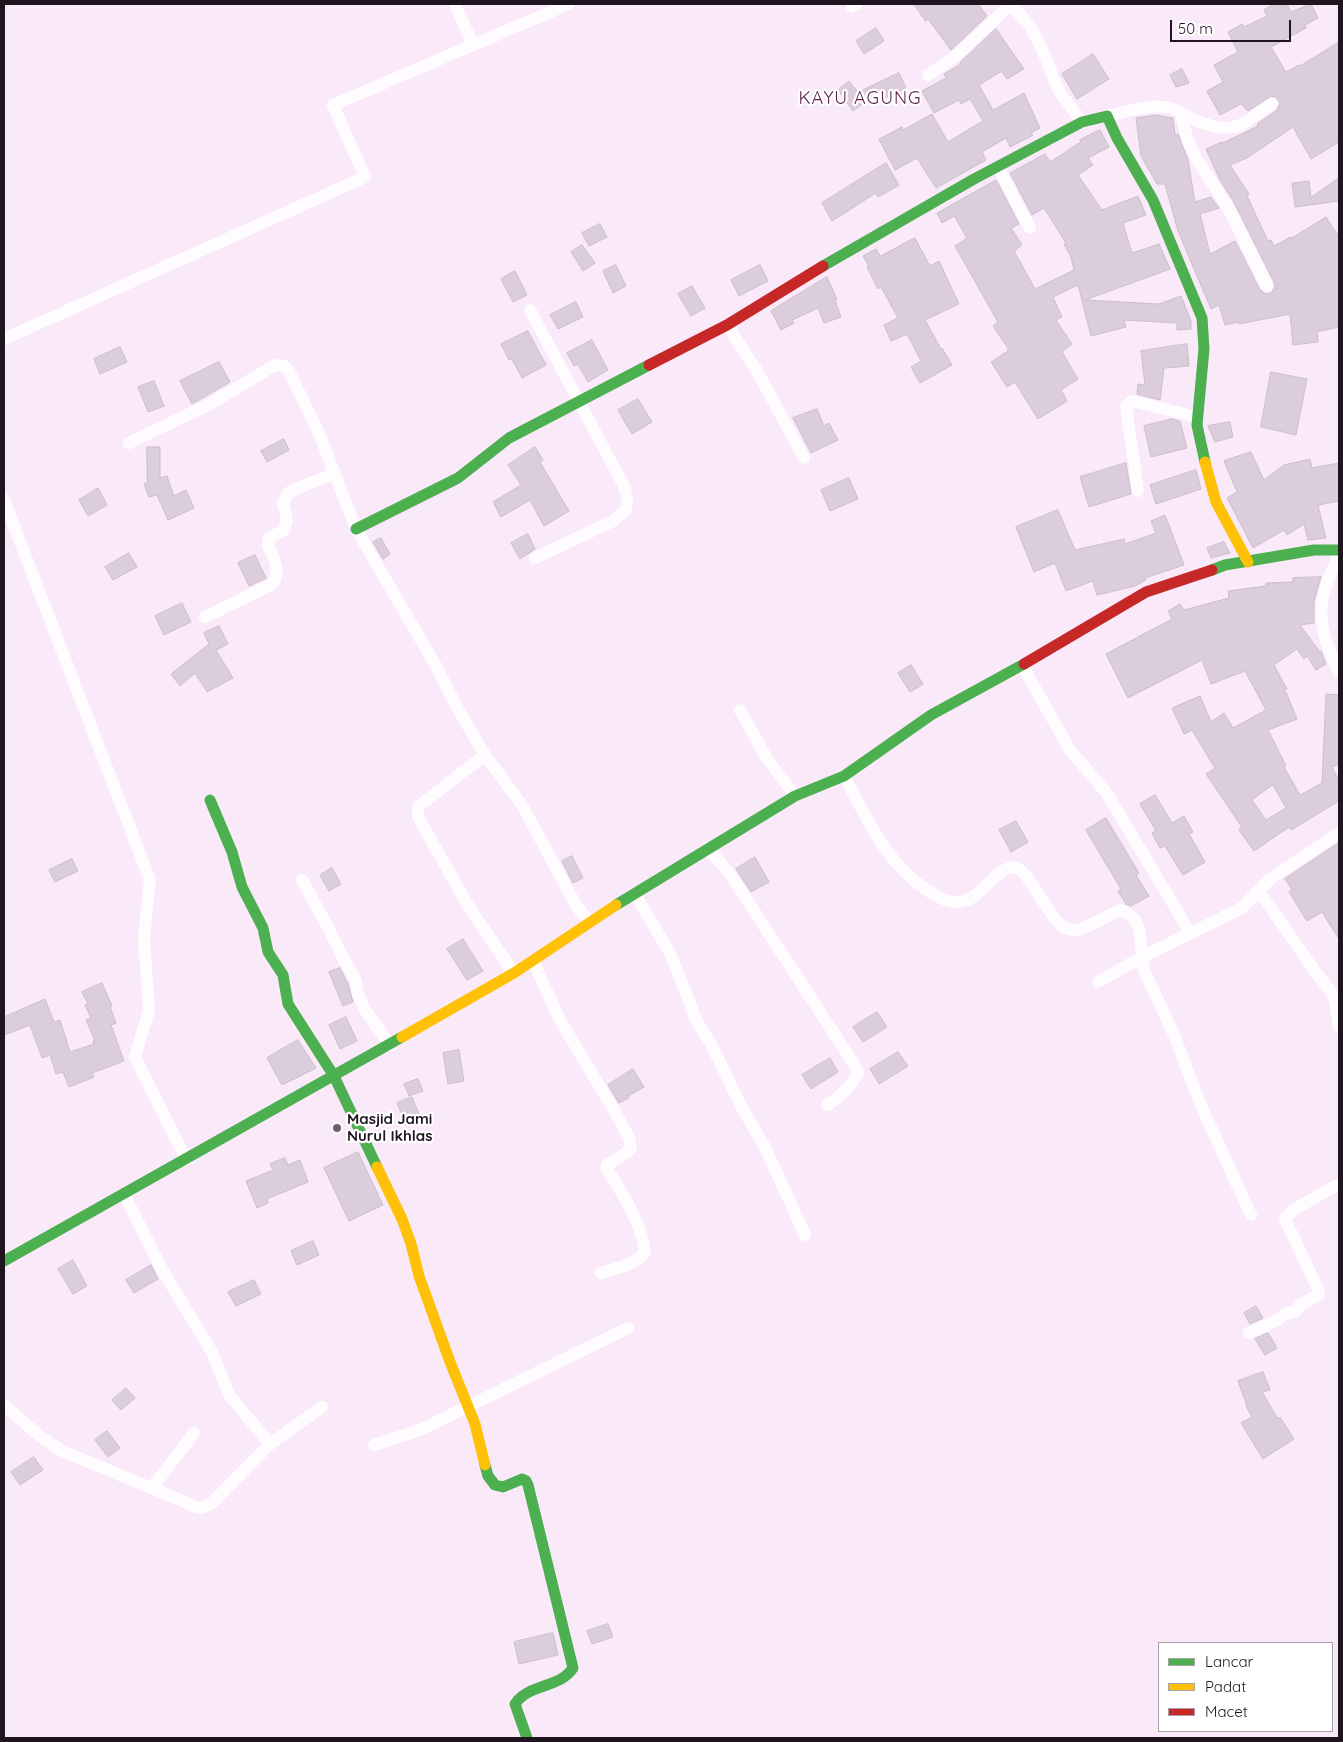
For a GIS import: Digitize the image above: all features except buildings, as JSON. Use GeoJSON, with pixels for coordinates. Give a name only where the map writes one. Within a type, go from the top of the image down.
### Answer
{"type":"FeatureCollection","features":[{"type":"Feature","properties":{"kind":"street"},"geometry":{"type":"LineString","coordinates":[[455,4],[473,44]]}},
{"type":"Feature","properties":{"kind":"street"},"geometry":{"type":"LineString","coordinates":[[4,339],[365,177],[333,105],[569,4]]}},
{"type":"Feature","properties":{"kind":"street"},"geometry":{"type":"LineString","coordinates":[[928,75],[956,56],[1011,4],[1030,26],[1042,49],[1059,91],[1082,122]]}},
{"type":"Feature","properties":{"kind":"street"},"geometry":{"type":"LineString","coordinates":[[356,529],[458,478],[510,438],[727,324],[859,244],[1082,122],[1153,107],[1172,108],[1204,124],[1220,128],[1234,128],[1241,126],[1272,104]]}},
{"type":"Feature","properties":{"kind":"street"},"geometry":{"type":"LineString","coordinates":[[1181,114],[1188,141],[1196,158],[1227,206],[1267,286]]}},
{"type":"Feature","properties":{"kind":"street"},"geometry":{"type":"LineString","coordinates":[[1107,116],[1117,138],[1153,200],[1202,318],[1204,349],[1198,417],[1199,440],[1216,502],[1248,562]]}},
{"type":"Feature","properties":{"kind":"street"},"geometry":{"type":"LineString","coordinates":[[998,168],[1030,228]]}},
{"type":"Feature","properties":{"kind":"street"},"geometry":{"type":"LineString","coordinates":[[530,310],[624,486],[627,497],[626,510],[613,521],[535,558]]}},
{"type":"Feature","properties":{"kind":"street"},"geometry":{"type":"LineString","coordinates":[[727,324],[757,371],[804,458]]}},
{"type":"Feature","properties":{"kind":"street"},"geometry":{"type":"LineString","coordinates":[[129,443],[210,404],[275,365],[284,366],[289,371],[319,433],[356,529],[435,664],[459,711],[486,755],[522,805],[576,905],[589,922]]}},
{"type":"Feature","properties":{"kind":"street"},"geometry":{"type":"LineString","coordinates":[[1138,491],[1126,406],[1132,401],[1198,417]]}},
{"type":"Feature","properties":{"kind":"street"},"geometry":{"type":"LineString","coordinates":[[205,616],[271,585],[276,580],[277,570],[268,546],[269,538],[284,530],[287,519],[283,503],[288,493],[305,484],[334,474]]}},
{"type":"Feature","properties":{"kind":"street"},"geometry":{"type":"LineString","coordinates":[[4,500],[150,880],[144,938],[150,1010],[135,1057],[186,1159]]}},
{"type":"Feature","properties":{"kind":"street"},"geometry":{"type":"LineString","coordinates":[[4,1261],[390,1045],[514,973],[589,922],[708,848],[795,796],[844,776],[931,715],[1022,665],[1146,592],[1225,565],[1314,550],[1339,550]]}},
{"type":"Feature","properties":{"kind":"street"},"geometry":{"type":"LineString","coordinates":[[1339,554],[1322,601],[1323,635],[1339,672]]}},
{"type":"Feature","properties":{"kind":"street"},"geometry":{"type":"LineString","coordinates":[[1022,665],[1070,750],[1106,792],[1192,934]]}},
{"type":"Feature","properties":{"kind":"street"},"geometry":{"type":"LineString","coordinates":[[740,710],[766,757],[795,796]]}},
{"type":"Feature","properties":{"kind":"street"},"geometry":{"type":"LineString","coordinates":[[486,755],[418,807],[417,812],[418,817],[469,907],[514,973]]}},
{"type":"Feature","properties":{"kind":"street"},"geometry":{"type":"LineString","coordinates":[[844,776],[873,830],[890,856],[910,877],[926,890],[945,901],[964,902],[1003,870],[1017,867],[1023,871],[1061,925],[1072,931],[1082,929],[1120,910],[1128,913],[1138,924],[1144,970],[1175,1037],[1199,1102],[1251,1215]]}},
{"type":"Feature","properties":{"kind":"street"},"geometry":{"type":"LineString","coordinates":[[210,800],[232,852],[242,887],[263,928],[268,952],[283,975],[288,1004],[334,1076],[402,1219],[419,1276],[475,1424],[484,1464],[492,1484],[496,1488],[502,1488],[522,1480],[526,1481],[528,1485],[572,1665],[571,1672],[568,1675],[524,1694],[517,1700],[515,1704],[527,1738]]}},
{"type":"Feature","properties":{"kind":"street"},"geometry":{"type":"LineString","coordinates":[[1098,982],[1142,957],[1242,908],[1270,879],[1339,833]]}},
{"type":"Feature","properties":{"kind":"street"},"geometry":{"type":"LineString","coordinates":[[708,848],[730,874],[854,1064],[858,1073],[853,1082],[845,1093],[827,1105]]}},
{"type":"Feature","properties":{"kind":"street"},"geometry":{"type":"LineString","coordinates":[[302,880],[356,981],[358,994],[365,1010],[390,1045]]}},
{"type":"Feature","properties":{"kind":"street"},"geometry":{"type":"LineString","coordinates":[[1259,891],[1336,1000],[1339,1027]]}},
{"type":"Feature","properties":{"kind":"street"},"geometry":{"type":"LineString","coordinates":[[635,894],[671,955],[697,1022],[711,1044],[742,1108],[765,1147],[805,1235]]}},
{"type":"Feature","properties":{"kind":"street"},"geometry":{"type":"LineString","coordinates":[[533,960],[560,1020],[601,1087],[629,1138],[631,1148],[608,1165],[608,1169],[627,1200],[643,1243],[644,1252],[634,1262],[601,1273]]}},
{"type":"Feature","properties":{"kind":"street"},"geometry":{"type":"LineString","coordinates":[[1249,1333],[1285,1314],[1296,1311],[1299,1306],[1319,1294],[1285,1219],[1286,1215],[1293,1210],[1339,1184]]}},
{"type":"Feature","properties":{"kind":"street"},"geometry":{"type":"LineString","coordinates":[[124,1194],[164,1273],[212,1352],[229,1395],[270,1444]]}},
{"type":"Feature","properties":{"kind":"street"},"geometry":{"type":"LineString","coordinates":[[374,1445],[420,1430],[628,1328]]}},
{"type":"Feature","properties":{"kind":"street"},"geometry":{"type":"LineString","coordinates":[[5,1406],[41,1437],[62,1451],[196,1508],[204,1508],[225,1491],[270,1444],[322,1406]]}},
{"type":"Feature","properties":{"kind":"street"},"geometry":{"type":"LineString","coordinates":[[152,1488],[194,1433]]}},
{"type":"Feature","properties":{"kind":"traffic: fast"},"geometry":{"type":"LineString","coordinates":[[823,266],[974,179],[1082,122],[1107,116],[1117,138],[1153,200],[1202,318],[1204,349],[1197,425],[1205,462]]}},
{"type":"Feature","properties":{"kind":"traffic: fast"},"geometry":{"type":"LineString","coordinates":[[356,529],[458,478],[509,438],[649,365]]}},
{"type":"Feature","properties":{"kind":"traffic: fast"},"geometry":{"type":"LineString","coordinates":[[1212,570],[1225,565],[1314,550],[1339,550]]}},
{"type":"Feature","properties":{"kind":"traffic: fast"},"geometry":{"type":"LineString","coordinates":[[616,905],[795,796],[844,776],[931,715],[1024,664]]}},
{"type":"Feature","properties":{"kind":"traffic: fast"},"geometry":{"type":"LineString","coordinates":[[210,800],[232,852],[242,887],[263,928],[268,952],[283,975],[288,1004],[334,1076],[377,1167]]}},
{"type":"Feature","properties":{"kind":"traffic: fast"},"geometry":{"type":"LineString","coordinates":[[4,1261],[402,1037]]}},
{"type":"Feature","properties":{"kind":"traffic: fast"},"geometry":{"type":"LineString","coordinates":[[485,1465],[488,1476],[495,1485],[503,1487],[522,1479],[528,1485],[573,1668],[560,1680],[528,1692],[515,1704],[527,1738]]}},
{"type":"Feature","properties":{"kind":"traffic: slow"},"geometry":{"type":"LineString","coordinates":[[1205,462],[1216,502],[1248,562]]}},
{"type":"Feature","properties":{"kind":"traffic: slow"},"geometry":{"type":"LineString","coordinates":[[402,1037],[514,973],[616,905]]}},
{"type":"Feature","properties":{"kind":"traffic: slow"},"geometry":{"type":"LineString","coordinates":[[377,1167],[402,1219],[419,1276],[475,1424],[485,1465]]}},
{"type":"Feature","properties":{"kind":"traffic: jam"},"geometry":{"type":"LineString","coordinates":[[649,365],[727,325],[823,266]]}},
{"type":"Feature","properties":{"kind":"traffic: jam"},"geometry":{"type":"LineString","coordinates":[[1024,664],[1146,592],[1212,570]]}},
{"type":"Feature","properties":{"kind":"place","name":"Masjid Jami Nurul Ikhlas"},"geometry":{"type":"Point","coordinates":[337,1128]}},
{"type":"Feature","properties":{"kind":"district","name":"KAYU AGUNG"},"geometry":{"type":"Point","coordinates":[860,99]}}]}
